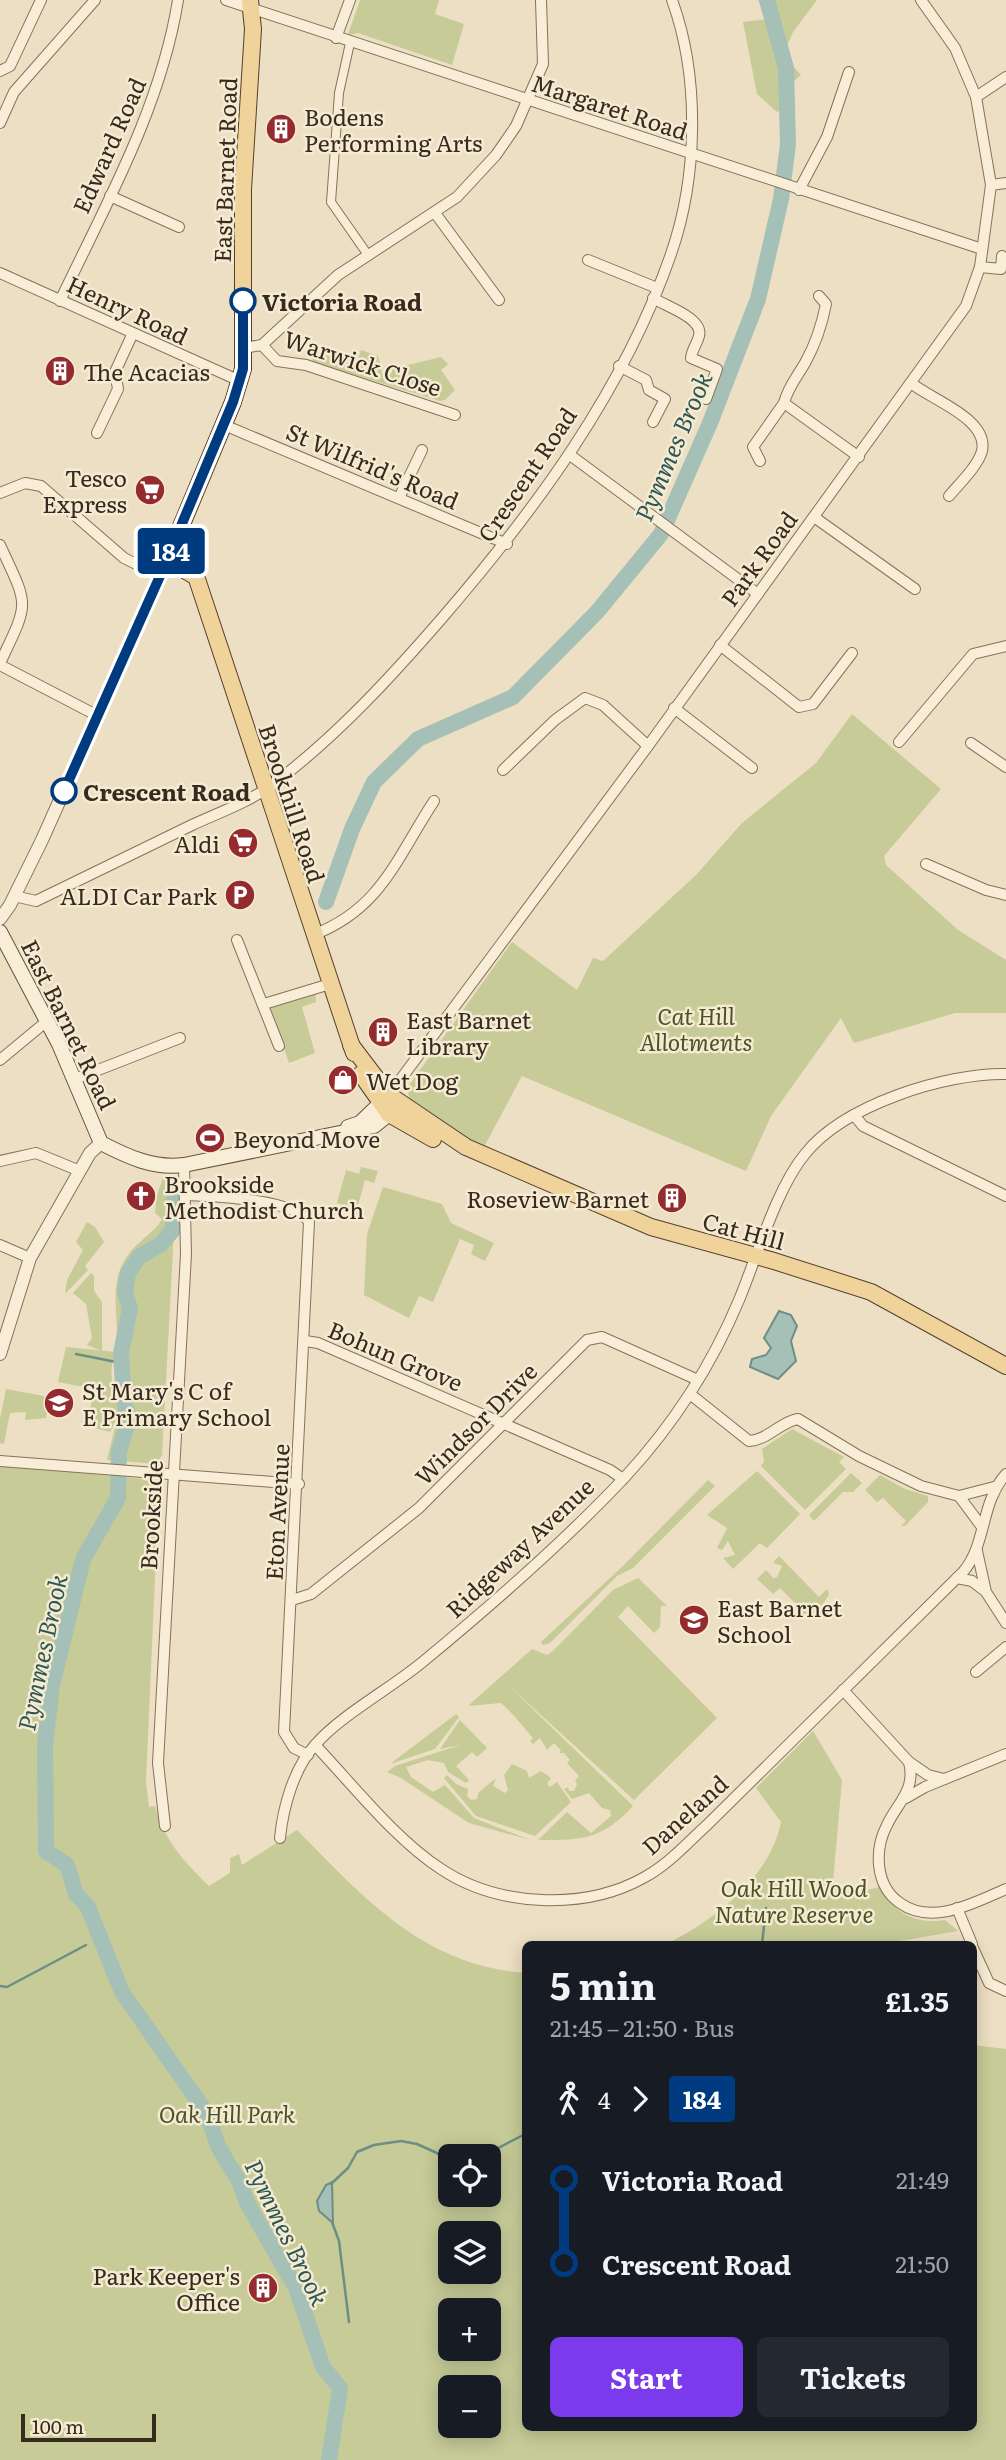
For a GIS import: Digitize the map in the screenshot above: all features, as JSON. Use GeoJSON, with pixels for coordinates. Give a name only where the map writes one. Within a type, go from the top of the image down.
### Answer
{"type":"FeatureCollection","features":[{"type":"Feature","properties":{"kind":"main road","name":"East Barnet Road"},"geometry":{"type":"LineString","coordinates":[[167,560],[240,381],[243,348],[243,189],[251,4]]}},
{"type":"Feature","properties":{"kind":"main road","name":"Brookhill Road"},"geometry":{"type":"LineString","coordinates":[[176,539],[187,550],[264,790],[351,1045],[386,1105]]}},
{"type":"Feature","properties":{"kind":"main road"},"geometry":{"type":"LineString","coordinates":[[167,560],[193,575]]}},
{"type":"Feature","properties":{"kind":"main road","name":"East Barnet Road"},"geometry":{"type":"LineString","coordinates":[[0,932],[75,1079],[101,1143]]}},
{"type":"Feature","properties":{"kind":"main road"},"geometry":{"type":"LineString","coordinates":[[101,1143],[141,1161],[163,1166],[184,1181],[242,1153],[374,1126],[386,1105]]}},
{"type":"Feature","properties":{"kind":"main road","name":"Cat Hill"},"geometry":{"type":"LineString","coordinates":[[386,1105],[466,1147],[629,1219],[871,1292],[1006,1366]]}},
{"type":"Feature","properties":{"kind":"street"},"geometry":{"type":"LineString","coordinates":[[0,71],[10,66],[41,0]]}},
{"type":"Feature","properties":{"kind":"street"},"geometry":{"type":"LineString","coordinates":[[0,122],[14,92],[95,0]]}},
{"type":"Feature","properties":{"kind":"street","name":"Edward Road"},"geometry":{"type":"LineString","coordinates":[[60,301],[110,196],[161,75],[178,0]]}},
{"type":"Feature","properties":{"kind":"street","name":"Margaret Road"},"geometry":{"type":"LineString","coordinates":[[226,0],[251,4],[350,43],[982,249]]}},
{"type":"Feature","properties":{"kind":"street"},"geometry":{"type":"LineString","coordinates":[[336,38],[349,0]]}},
{"type":"Feature","properties":{"kind":"street"},"geometry":{"type":"LineString","coordinates":[[243,348],[262,345],[320,289],[368,255],[435,214],[457,197],[496,155],[528,102],[543,64],[541,0]]}},
{"type":"Feature","properties":{"kind":"street","name":"Crescent Road"},"geometry":{"type":"LineString","coordinates":[[14,896],[36,901],[264,790],[321,743],[394,673],[506,544],[570,455],[619,366],[655,293],[672,251],[690,154],[688,62],[672,0]]}},
{"type":"Feature","properties":{"kind":"street","name":"Park Road"},"geometry":{"type":"LineString","coordinates":[[386,1105],[960,317],[980,267],[991,185],[976,97],[955,48],[921,0]]}},
{"type":"Feature","properties":{"kind":"street"},"geometry":{"type":"LineString","coordinates":[[350,43],[338,107],[331,202],[368,255]]}},
{"type":"Feature","properties":{"kind":"street"},"geometry":{"type":"LineString","coordinates":[[794,188],[827,136],[849,72]]}},
{"type":"Feature","properties":{"kind":"street"},"geometry":{"type":"LineString","coordinates":[[976,97],[1006,77]]}},
{"type":"Feature","properties":{"kind":"street"},"geometry":{"type":"LineString","coordinates":[[991,185],[1006,183]]}},
{"type":"Feature","properties":{"kind":"street"},"geometry":{"type":"LineString","coordinates":[[110,196],[179,227]]}},
{"type":"Feature","properties":{"kind":"street"},"geometry":{"type":"LineString","coordinates":[[435,214],[499,300]]}},
{"type":"Feature","properties":{"kind":"street"},"geometry":{"type":"LineString","coordinates":[[980,267],[1001,269],[1002,256]]}},
{"type":"Feature","properties":{"kind":"street"},"geometry":{"type":"LineString","coordinates":[[588,260],[655,293],[699,328],[700,334],[691,358],[718,369],[706,399]]}},
{"type":"Feature","properties":{"kind":"street","name":"Henry Road"},"geometry":{"type":"LineString","coordinates":[[0,273],[132,335],[240,381]]}},
{"type":"Feature","properties":{"kind":"street"},"geometry":{"type":"LineString","coordinates":[[760,461],[753,447],[784,403],[788,390],[805,363],[823,323],[826,304],[819,296]]}},
{"type":"Feature","properties":{"kind":"street"},"geometry":{"type":"LineString","coordinates":[[97,433],[118,389],[115,372],[132,335]]}},
{"type":"Feature","properties":{"kind":"street","name":"Warwick Close"},"geometry":{"type":"LineString","coordinates":[[262,345],[277,360],[306,365],[455,415]]}},
{"type":"Feature","properties":{"kind":"street"},"geometry":{"type":"LineString","coordinates":[[619,366],[646,380],[649,390],[665,399],[653,422]]}},
{"type":"Feature","properties":{"kind":"street"},"geometry":{"type":"LineString","coordinates":[[911,383],[930,398],[973,422],[982,436],[982,453],[949,496]]}},
{"type":"Feature","properties":{"kind":"street"},"geometry":{"type":"LineString","coordinates":[[784,403],[859,457]]}},
{"type":"Feature","properties":{"kind":"street","name":"St Wilfrid's Road"},"geometry":{"type":"LineString","coordinates":[[223,425],[506,544]]}},
{"type":"Feature","properties":{"kind":"street"},"geometry":{"type":"LineString","coordinates":[[399,498],[422,450]]}},
{"type":"Feature","properties":{"kind":"street"},"geometry":{"type":"LineString","coordinates":[[570,455],[758,594]]}},
{"type":"Feature","properties":{"kind":"street"},"geometry":{"type":"LineString","coordinates":[[0,493],[25,483],[41,486],[124,558],[160,576]]}},
{"type":"Feature","properties":{"kind":"street"},"geometry":{"type":"LineString","coordinates":[[814,517],[915,589]]}},
{"type":"Feature","properties":{"kind":"street"},"geometry":{"type":"LineString","coordinates":[[0,545],[25,601],[22,616],[0,664],[97,716]]}},
{"type":"Feature","properties":{"kind":"street","name":"East Barnet Road"},"geometry":{"type":"LineString","coordinates":[[0,919],[14,896],[167,560]]}},
{"type":"Feature","properties":{"kind":"street"},"geometry":{"type":"LineString","coordinates":[[720,645],[799,707],[813,704],[852,653]]}},
{"type":"Feature","properties":{"kind":"street"},"geometry":{"type":"LineString","coordinates":[[899,742],[973,654],[1006,646]]}},
{"type":"Feature","properties":{"kind":"street"},"geometry":{"type":"LineString","coordinates":[[503,770],[555,720],[585,698],[603,705],[648,746]]}},
{"type":"Feature","properties":{"kind":"street"},"geometry":{"type":"LineString","coordinates":[[674,708],[752,768]]}},
{"type":"Feature","properties":{"kind":"street"},"geometry":{"type":"LineString","coordinates":[[971,743],[1006,767]]}},
{"type":"Feature","properties":{"kind":"street"},"geometry":{"type":"LineString","coordinates":[[313,935],[344,922],[366,905],[388,876],[433,801]]}},
{"type":"Feature","properties":{"kind":"street"},"geometry":{"type":"LineString","coordinates":[[926,864],[986,890],[1006,895]]}},
{"type":"Feature","properties":{"kind":"street"},"geometry":{"type":"LineString","coordinates":[[237,940],[279,1046]]}},
{"type":"Feature","properties":{"kind":"street"},"geometry":{"type":"LineString","coordinates":[[264,1004],[330,984]]}},
{"type":"Feature","properties":{"kind":"street"},"geometry":{"type":"LineString","coordinates":[[0,1060],[47,1021]]}},
{"type":"Feature","properties":{"kind":"street"},"geometry":{"type":"LineString","coordinates":[[75,1079],[180,1038]]}},
{"type":"Feature","properties":{"kind":"street","name":"Ridgeway Avenue"},"geometry":{"type":"LineString","coordinates":[[280,1838],[287,1803],[315,1745],[418,1666],[496,1599],[623,1479],[667,1432],[726,1329],[799,1162],[817,1140],[854,1115],[943,1081],[1006,1074]]}},
{"type":"Feature","properties":{"kind":"street"},"geometry":{"type":"LineString","coordinates":[[854,1115],[863,1126],[1006,1196]]}},
{"type":"Feature","properties":{"kind":"street","name":"East Barnet Road"},"geometry":{"type":"LineString","coordinates":[[0,1354],[5,1317],[30,1258],[90,1153],[101,1143]]}},
{"type":"Feature","properties":{"kind":"street"},"geometry":{"type":"LineString","coordinates":[[0,1161],[36,1153],[80,1171]]}},
{"type":"Feature","properties":{"kind":"street","name":"Eton Avenue"},"geometry":{"type":"LineString","coordinates":[[184,1181],[231,1198],[297,1211],[306,1217],[309,1228],[299,1484],[284,1732],[294,1748],[308,1755]]}},
{"type":"Feature","properties":{"kind":"street","name":"Brookside"},"geometry":{"type":"LineString","coordinates":[[165,1826],[158,1763],[186,1254],[184,1181]]}},
{"type":"Feature","properties":{"kind":"street"},"geometry":{"type":"LineString","coordinates":[[0,1245],[30,1258]]}},
{"type":"Feature","properties":{"kind":"street","name":"Windsor Drive"},"geometry":{"type":"LineString","coordinates":[[292,1600],[311,1594],[419,1508],[581,1345],[594,1337],[602,1337],[698,1380]]}},
{"type":"Feature","properties":{"kind":"street","name":"Bohun Grove"},"geometry":{"type":"LineString","coordinates":[[305,1340],[318,1343],[610,1470],[623,1479]]}},
{"type":"Feature","properties":{"kind":"street"},"geometry":{"type":"LineString","coordinates":[[690,1394],[749,1441],[762,1439],[788,1422],[798,1419],[902,1478],[959,1496],[994,1488]]}},
{"type":"Feature","properties":{"kind":"street"},"geometry":{"type":"LineString","coordinates":[[0,1461],[299,1484]]}},
{"type":"Feature","properties":{"kind":"street","name":"Daneland"},"geometry":{"type":"LineString","coordinates":[[315,1745],[400,1833],[439,1868],[464,1883],[499,1895],[536,1900],[572,1899],[612,1890],[645,1877],[670,1860],[957,1578],[977,1551],[994,1488],[1006,1474]]}},
{"type":"Feature","properties":{"kind":"street"},"geometry":{"type":"LineString","coordinates":[[959,1496],[982,1527]]}},
{"type":"Feature","properties":{"kind":"street"},"geometry":{"type":"LineString","coordinates":[[977,1551],[986,1592]]}},
{"type":"Feature","properties":{"kind":"street"},"geometry":{"type":"LineString","coordinates":[[957,1578],[972,1581],[986,1592],[1006,1623]]}},
{"type":"Feature","properties":{"kind":"street"},"geometry":{"type":"LineString","coordinates":[[976,1672],[1006,1647]]}},
{"type":"Feature","properties":{"kind":"street"},"geometry":{"type":"LineString","coordinates":[[843,1690],[909,1762],[928,1775],[944,1779]]}},
{"type":"Feature","properties":{"kind":"street"},"geometry":{"type":"LineString","coordinates":[[904,1800],[944,1779],[1006,1754]]}},
{"type":"Feature","properties":{"kind":"street"},"geometry":{"type":"LineString","coordinates":[[909,1762],[912,1780],[881,1840],[879,1865],[885,1886],[896,1901],[916,1912],[940,1913],[1006,1889]]}},
{"type":"Feature","properties":{"kind":"street"},"geometry":{"type":"LineString","coordinates":[[957,1908],[970,1941]]}},
{"type":"Feature","properties":{"kind":"street"},"geometry":{"type":"LineString","coordinates":[[977,1957],[989,1983],[1006,1991]]}},
{"type":"Feature","properties":{"kind":"green space"},"geometry":{"type":"Polygon","coordinates":[[[360,0],[439,0],[435,14],[464,24],[452,65],[358,33],[348,35],[360,0]]]}},
{"type":"Feature","properties":{"kind":"green space"},"geometry":{"type":"Polygon","coordinates":[[[758,0],[817,0],[793,32],[783,55],[801,75],[784,91],[786,106],[777,112],[757,94],[743,22],[767,19],[758,0]]]}},
{"type":"Feature","properties":{"kind":"green space"},"geometry":{"type":"Polygon","coordinates":[[[361,350],[378,356],[383,376],[392,373],[392,369],[441,357],[448,364],[441,370],[455,390],[445,400],[440,401],[312,362],[314,351],[356,365],[361,350]]]}},
{"type":"Feature","properties":{"kind":"green space","name":"Cat Hill Allotments"},"geometry":{"type":"Polygon","coordinates":[[[852,714],[941,789],[884,856],[886,865],[958,930],[1006,960],[1006,1013],[955,1013],[854,1043],[841,1018],[771,1116],[746,1171],[522,1076],[485,1145],[456,1134],[411,1105],[407,1088],[512,942],[577,990],[593,958],[603,961],[696,875],[742,823],[816,763],[852,714]]]}},
{"type":"Feature","properties":{"kind":"green space"},"geometry":{"type":"Polygon","coordinates":[[[315,988],[316,1002],[302,1007],[315,1053],[289,1063],[269,1003],[315,988]]]}},
{"type":"Feature","properties":{"kind":"green space"},"geometry":{"type":"Polygon","coordinates":[[[361,1167],[378,1171],[374,1183],[365,1180],[357,1209],[337,1203],[346,1170],[359,1174],[361,1167]]]}},
{"type":"Feature","properties":{"kind":"green space"},"geometry":{"type":"Polygon","coordinates":[[[163,1178],[175,1187],[176,1194],[162,1455],[157,1464],[107,1460],[117,1419],[110,1432],[83,1425],[85,1413],[89,1414],[94,1389],[58,1382],[66,1347],[116,1352],[112,1363],[112,1374],[116,1395],[114,1358],[121,1349],[121,1336],[117,1336],[117,1281],[124,1261],[131,1251],[162,1219],[155,1213],[163,1178]]]}},
{"type":"Feature","properties":{"kind":"green space"},"geometry":{"type":"Polygon","coordinates":[[[383,1187],[442,1204],[451,1223],[494,1243],[485,1261],[471,1254],[474,1245],[460,1239],[433,1302],[419,1296],[409,1318],[364,1295],[367,1234],[383,1187]]]}},
{"type":"Feature","properties":{"kind":"green space"},"geometry":{"type":"Polygon","coordinates":[[[87,1222],[95,1227],[104,1242],[85,1266],[88,1270],[65,1294],[67,1280],[83,1250],[76,1242],[87,1222]]]}},
{"type":"Feature","properties":{"kind":"green space"},"geometry":{"type":"Polygon","coordinates":[[[91,1273],[94,1276],[94,1291],[102,1302],[102,1351],[87,1345],[92,1338],[86,1304],[73,1293],[91,1273]]]}},
{"type":"Feature","properties":{"kind":"green space"},"geometry":{"type":"Polygon","coordinates":[[[6,1389],[49,1397],[46,1418],[25,1420],[26,1412],[10,1413],[4,1444],[0,1443],[0,1419],[6,1389]]]}},
{"type":"Feature","properties":{"kind":"green space"},"geometry":{"type":"Polygon","coordinates":[[[792,1429],[844,1457],[839,1462],[846,1469],[805,1510],[761,1466],[764,1462],[762,1449],[792,1429]]]}},
{"type":"Feature","properties":{"kind":"green space","name":"Oak Hill Park"},"geometry":{"type":"Polygon","coordinates":[[[0,1465],[155,1480],[159,1486],[146,1782],[149,1807],[155,1806],[170,1841],[209,1886],[230,1873],[230,1858],[239,1854],[242,1865],[297,1830],[372,1903],[426,1942],[456,1957],[489,1967],[522,1972],[522,2431],[977,2431],[977,2045],[1006,2049],[1006,2460],[0,2460],[0,1465]]]}},
{"type":"Feature","properties":{"kind":"green space"},"geometry":{"type":"Polygon","coordinates":[[[757,1471],[800,1514],[767,1548],[760,1543],[733,1569],[723,1558],[735,1555],[728,1541],[722,1550],[717,1548],[727,1528],[707,1515],[757,1471]]]}},
{"type":"Feature","properties":{"kind":"green space"},"geometry":{"type":"Polygon","coordinates":[[[851,1473],[862,1483],[853,1492],[843,1492],[814,1521],[809,1515],[851,1473]]]}},
{"type":"Feature","properties":{"kind":"green space"},"geometry":{"type":"Polygon","coordinates":[[[880,1475],[905,1489],[928,1496],[928,1502],[905,1526],[901,1526],[906,1521],[883,1498],[877,1502],[865,1490],[880,1475]]]}},
{"type":"Feature","properties":{"kind":"green space"},"geometry":{"type":"Polygon","coordinates":[[[708,1480],[715,1486],[633,1568],[617,1576],[550,1643],[543,1645],[541,1642],[625,1564],[708,1480]]]}},
{"type":"Feature","properties":{"kind":"green space"},"geometry":{"type":"Polygon","coordinates":[[[779,1556],[819,1597],[827,1589],[829,1594],[826,1599],[810,1616],[795,1615],[801,1609],[780,1588],[773,1594],[757,1579],[766,1570],[773,1578],[777,1577],[782,1566],[773,1563],[779,1556]]]}},
{"type":"Feature","properties":{"kind":"green space"},"geometry":{"type":"Polygon","coordinates":[[[638,1578],[667,1606],[661,1606],[660,1627],[654,1633],[628,1606],[618,1617],[717,1718],[634,1800],[508,1685],[633,1806],[611,1826],[590,1836],[538,1840],[567,1812],[591,1833],[611,1816],[610,1810],[602,1808],[589,1793],[572,1799],[564,1789],[568,1787],[569,1791],[574,1791],[577,1784],[575,1781],[579,1776],[567,1763],[570,1760],[564,1753],[559,1753],[561,1750],[554,1743],[547,1750],[540,1738],[533,1744],[530,1741],[533,1738],[501,1703],[468,1706],[532,1649],[547,1655],[553,1651],[613,1590],[638,1578]]]}},
{"type":"Feature","properties":{"kind":"green space"},"geometry":{"type":"Polygon","coordinates":[[[456,1714],[459,1717],[435,1749],[390,1764],[456,1714]]]}},
{"type":"Feature","properties":{"kind":"green space"},"geometry":{"type":"Polygon","coordinates":[[[460,1720],[487,1748],[477,1757],[472,1752],[456,1766],[469,1780],[466,1783],[448,1772],[444,1763],[428,1760],[406,1767],[411,1777],[433,1792],[445,1785],[474,1818],[530,1840],[469,1823],[401,1778],[387,1772],[395,1766],[460,1745],[440,1749],[460,1720]]]}},
{"type":"Feature","properties":{"kind":"green space","name":"Oak Hill Wood Nature Reserve"},"geometry":{"type":"Polygon","coordinates":[[[813,1731],[842,1780],[833,1882],[849,1891],[880,1887],[885,1896],[906,1915],[924,1920],[945,1920],[958,1931],[900,1941],[673,1941],[704,1922],[738,1895],[753,1879],[775,1843],[781,1822],[756,1788],[813,1731]]]}},
{"type":"Feature","properties":{"kind":"green space"},"geometry":{"type":"Polygon","coordinates":[[[512,1764],[527,1771],[529,1778],[541,1771],[551,1778],[547,1784],[550,1787],[557,1782],[571,1802],[535,1836],[476,1816],[444,1778],[447,1775],[456,1784],[468,1789],[467,1796],[471,1800],[477,1799],[478,1793],[496,1778],[493,1786],[505,1793],[508,1790],[504,1775],[512,1764]]]}},
{"type":"Feature","properties":{"kind":"water"},"geometry":{"type":"Polygon","coordinates":[[[779,1311],[791,1315],[797,1326],[791,1341],[796,1361],[778,1379],[750,1367],[752,1359],[766,1355],[771,1348],[764,1338],[779,1311]]]}},
{"type":"Feature","properties":{"kind":"water"},"geometry":{"type":"Polygon","coordinates":[[[332,2182],[333,2223],[319,2211],[317,2201],[326,2185],[332,2182]]]}},
{"type":"Feature","properties":{"kind":"waterway","name":"Pymmes Brook"},"geometry":{"type":"LineString","coordinates":[[326,902],[352,829],[374,782],[418,739],[513,697],[597,612],[661,534],[710,423],[758,299],[781,199],[788,144],[786,68],[767,0]]}},
{"type":"Feature","properties":{"kind":"waterway","name":"Pymmes Brook"},"geometry":{"type":"LineString","coordinates":[[181,1183],[173,1202],[173,1230],[161,1244],[139,1257],[128,1273],[125,1293],[130,1308],[121,1353],[124,1402],[129,1419],[119,1451],[118,1498],[83,1559],[52,1685],[45,1745],[46,1851],[67,1865],[76,1894],[88,1907],[122,1992],[207,2114],[218,2146],[241,2185],[246,2201],[296,2288],[323,2367],[340,2388],[329,2460]]}},
{"type":"Feature","properties":{"kind":"waterway"},"geometry":{"type":"LineString","coordinates":[[76,1354],[121,1363]]}},
{"type":"Feature","properties":{"kind":"waterway"},"geometry":{"type":"LineString","coordinates":[[762,1941],[766,1908]]}},
{"type":"Feature","properties":{"kind":"waterway"},"geometry":{"type":"LineString","coordinates":[[0,1986],[7,1987],[86,1945]]}},
{"type":"Feature","properties":{"kind":"waterway"},"geometry":{"type":"LineString","coordinates":[[501,2147],[522,2136]]}},
{"type":"Feature","properties":{"kind":"waterway"},"geometry":{"type":"LineString","coordinates":[[331,2184],[348,2168],[357,2152],[374,2145],[401,2141],[417,2144],[438,2154]]}},
{"type":"Feature","properties":{"kind":"waterway"},"geometry":{"type":"LineString","coordinates":[[332,2222],[339,2241],[349,2322]]}},
{"type":"Feature","properties":{"kind":"bus line","name":"184"},"geometry":{"type":"LineString","coordinates":[[64,791],[160,576],[233,402],[243,369],[243,301]]}},
{"type":"Feature","properties":{"kind":"place","name":"Bodens Performing Arts"},"geometry":{"type":"Point","coordinates":[281,129]}},
{"type":"Feature","properties":{"kind":"place","name":"Victoria Road"},"geometry":{"type":"Point","coordinates":[243,301]}},
{"type":"Feature","properties":{"kind":"place","name":"The Acacias"},"geometry":{"type":"Point","coordinates":[60,371]}},
{"type":"Feature","properties":{"kind":"place","name":"Tesco Express"},"geometry":{"type":"Point","coordinates":[150,490]}},
{"type":"Feature","properties":{"kind":"place","name":"Crescent Road"},"geometry":{"type":"Point","coordinates":[64,791]}},
{"type":"Feature","properties":{"kind":"place","name":"Aldi"},"geometry":{"type":"Point","coordinates":[243,843]}},
{"type":"Feature","properties":{"kind":"place","name":"ALDI Car Park"},"geometry":{"type":"Point","coordinates":[240,895]}},
{"type":"Feature","properties":{"kind":"place","name":"East Barnet Library"},"geometry":{"type":"Point","coordinates":[383,1032]}},
{"type":"Feature","properties":{"kind":"place","name":"Wet Dog"},"geometry":{"type":"Point","coordinates":[343,1080]}},
{"type":"Feature","properties":{"kind":"place","name":"Beyond Move"},"geometry":{"type":"Point","coordinates":[210,1138]}},
{"type":"Feature","properties":{"kind":"place","name":"Brookside Methodist Church"},"geometry":{"type":"Point","coordinates":[141,1196]}},
{"type":"Feature","properties":{"kind":"place","name":"Roseview Barnet"},"geometry":{"type":"Point","coordinates":[672,1198]}},
{"type":"Feature","properties":{"kind":"place","name":"St Mary's C of E Primary School"},"geometry":{"type":"Point","coordinates":[59,1403]}},
{"type":"Feature","properties":{"kind":"place","name":"East Barnet School"},"geometry":{"type":"Point","coordinates":[694,1620]}},
{"type":"Feature","properties":{"kind":"place","name":"Park Keeper's Office"},"geometry":{"type":"Point","coordinates":[263,2288]}}]}
